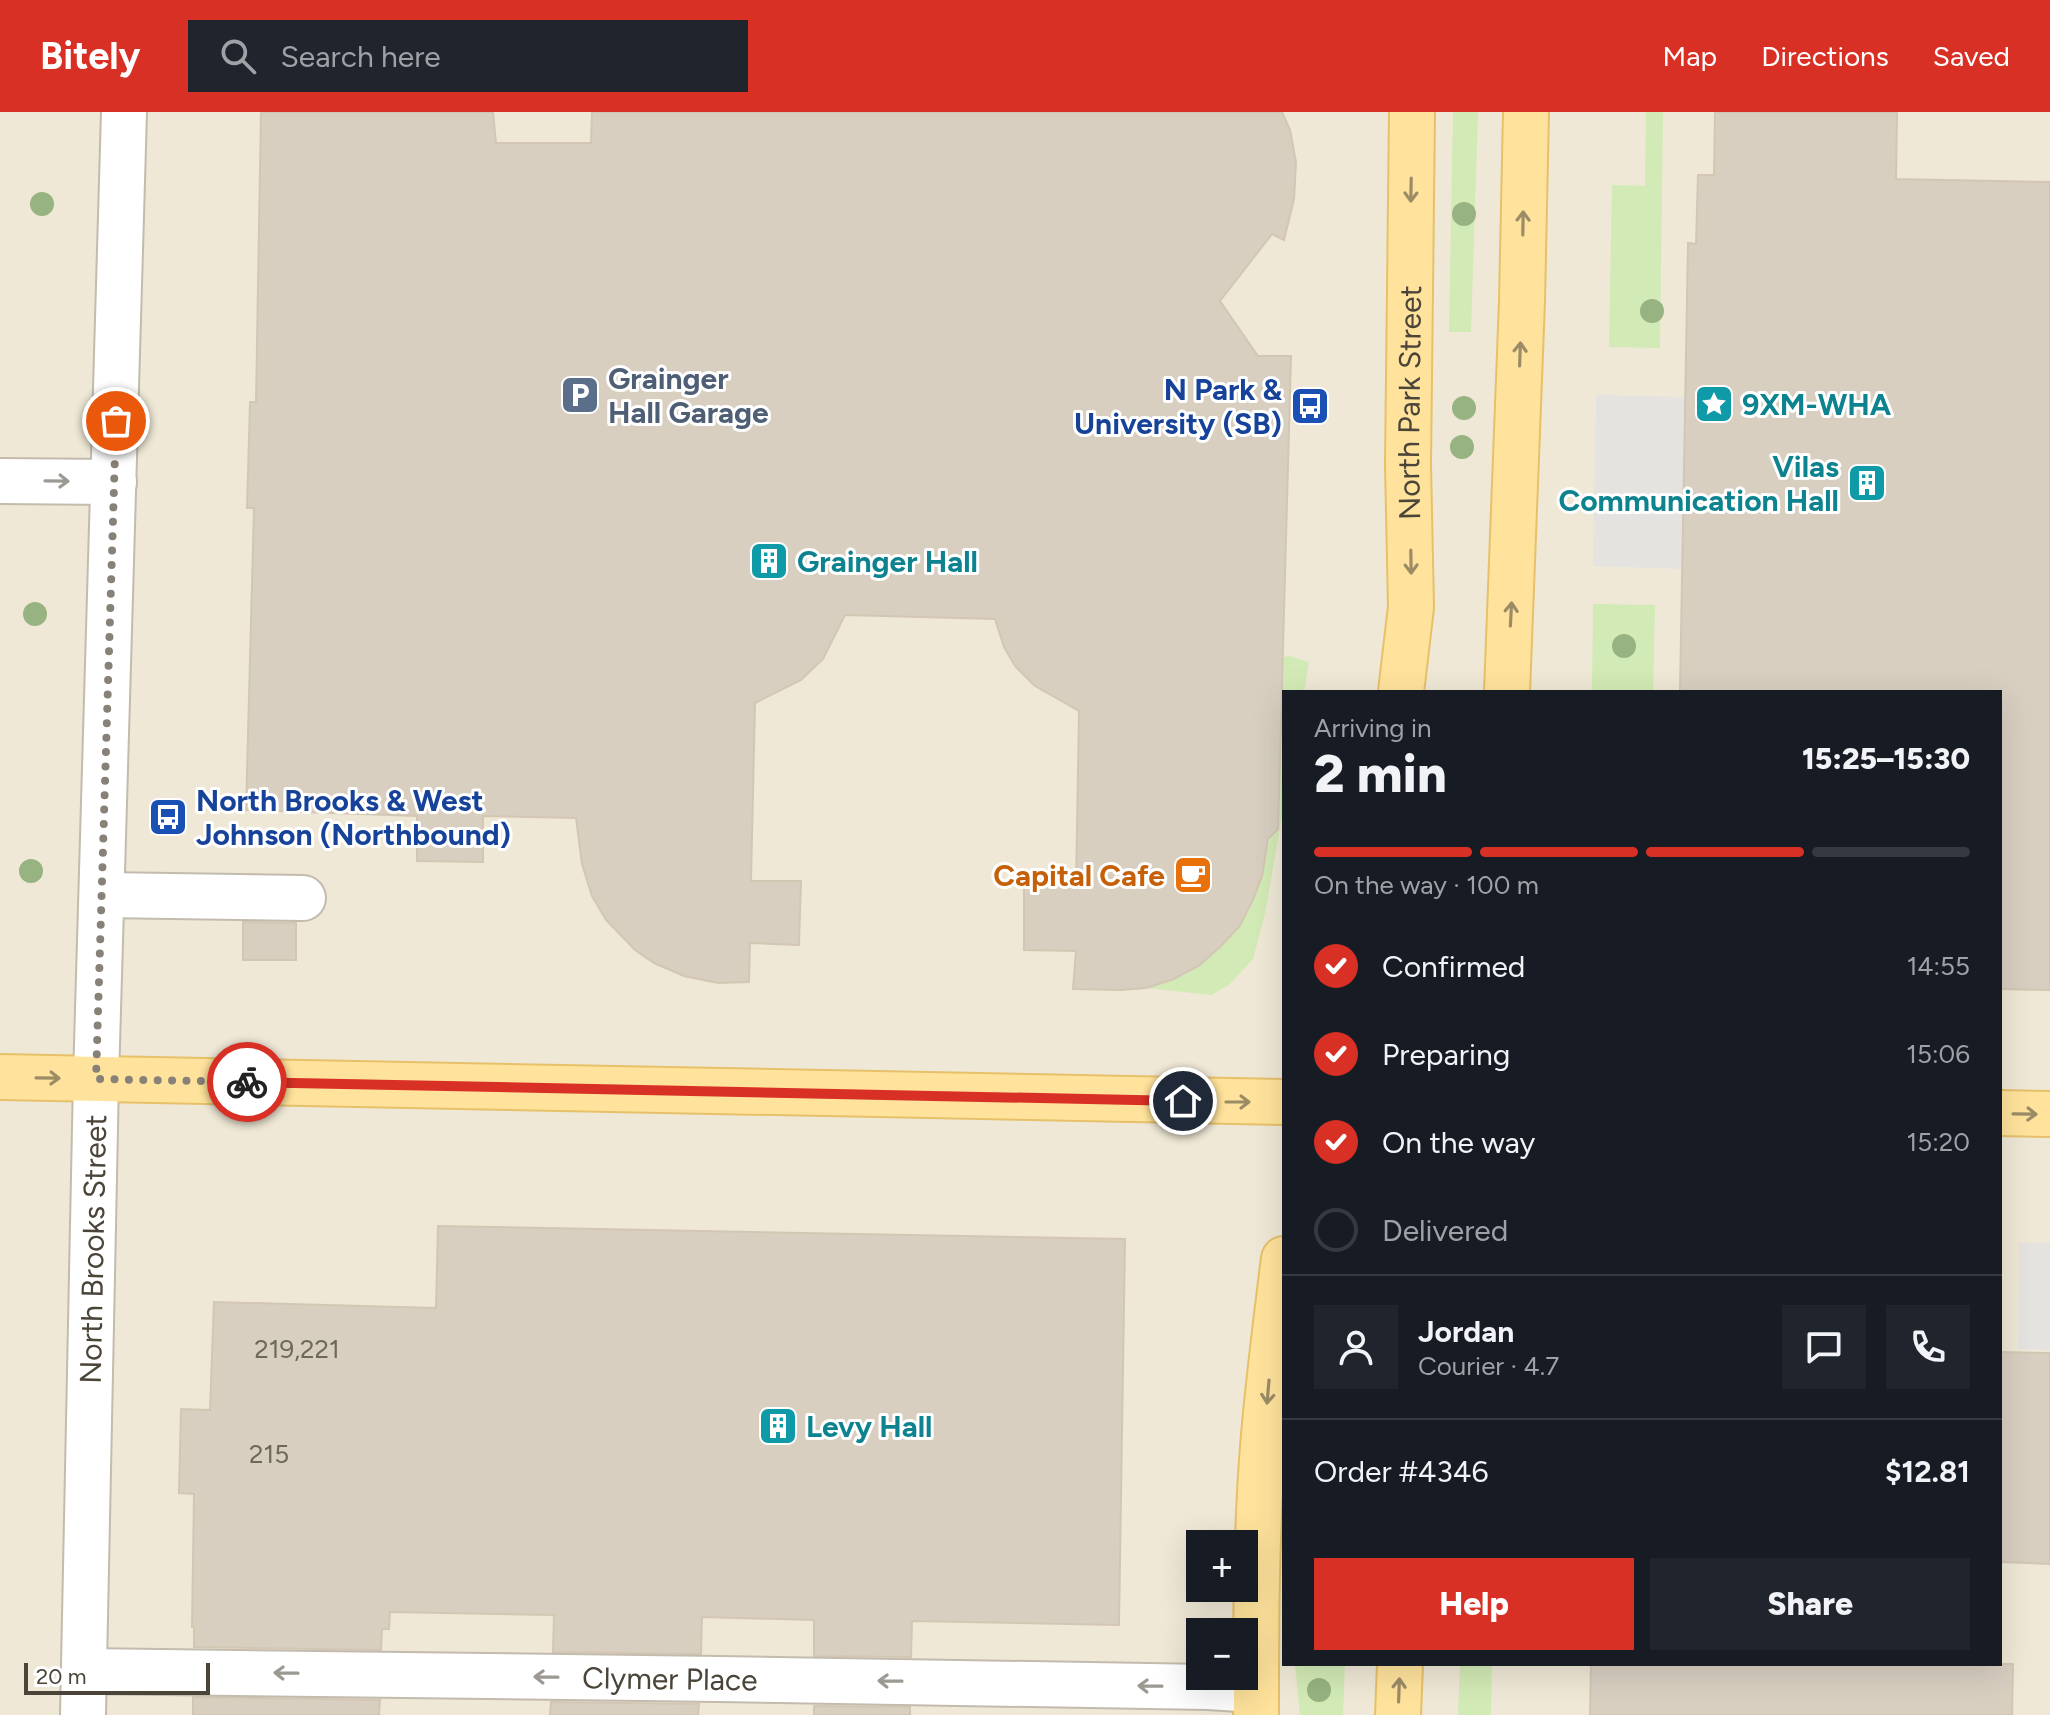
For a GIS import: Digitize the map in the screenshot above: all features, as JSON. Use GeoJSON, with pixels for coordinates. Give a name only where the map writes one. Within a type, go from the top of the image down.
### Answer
{"type":"FeatureCollection","features":[{"type":"Feature","properties":{"kind":"main road","name":"North Park Street"},"geometry":{"type":"LineString","coordinates":[[1401,690],[1411,607],[1408,465],[1412,112]]}},
{"type":"Feature","properties":{"kind":"main road"},"geometry":{"type":"LineString","coordinates":[[1507,690],[1526,112]]}},
{"type":"Feature","properties":{"kind":"main road"},"geometry":{"type":"LineString","coordinates":[[0,1077],[1282,1102]]}},
{"type":"Feature","properties":{"kind":"main road"},"geometry":{"type":"LineString","coordinates":[[2002,1113],[2050,1114]]}},
{"type":"Feature","properties":{"kind":"main road"},"geometry":{"type":"LineString","coordinates":[[1256,1702],[1258,1522],[1270,1373],[1282,1275]]}},
{"type":"Feature","properties":{"kind":"main road"},"geometry":{"type":"LineString","coordinates":[[1398,1715],[1400,1666]]}},
{"type":"Feature","properties":{"kind":"street","name":"North Brooks Street"},"geometry":{"type":"LineString","coordinates":[[83,1715],[96,1079],[124,112]]}},
{"type":"Feature","properties":{"kind":"street"},"geometry":{"type":"LineString","coordinates":[[0,481],[114,482]]}},
{"type":"Feature","properties":{"kind":"street"},"geometry":{"type":"LineString","coordinates":[[103,895],[303,898]]}},
{"type":"Feature","properties":{"kind":"street","name":"Clymer Place"},"geometry":{"type":"LineString","coordinates":[[84,1671],[745,1697],[1192,1686],[1256,1702]]}},
{"type":"Feature","properties":{"kind":"shaded area"},"geometry":{"type":"Polygon","coordinates":[[[0,112],[2050,112],[2050,1715],[0,1715],[0,112]]]}},
{"type":"Feature","properties":{"kind":"shaded area"},"geometry":{"type":"Polygon","coordinates":[[[1596,395],[1685,397],[1682,569],[1593,566],[1596,395]]]}},
{"type":"Feature","properties":{"kind":"shaded area"},"geometry":{"type":"Polygon","coordinates":[[[2019,1243],[2050,1243],[2050,1350],[2018,1349],[2019,1243]]]}},
{"type":"Feature","properties":{"kind":"green space"},"geometry":{"type":"Polygon","coordinates":[[[1453,112],[1478,112],[1471,332],[1449,332],[1453,112]]]}},
{"type":"Feature","properties":{"kind":"green space"},"geometry":{"type":"Polygon","coordinates":[[[1646,112],[1663,112],[1660,348],[1609,347],[1612,185],[1645,186],[1646,112]]]}},
{"type":"Feature","properties":{"kind":"green space"},"geometry":{"type":"Polygon","coordinates":[[[1593,604],[1655,605],[1653,690],[1592,690],[1593,604]]]}},
{"type":"Feature","properties":{"kind":"green space"},"geometry":{"type":"Polygon","coordinates":[[[1283,657],[1309,662],[1304,690],[1282,690],[1283,657]]]}},
{"type":"Feature","properties":{"kind":"green space"},"geometry":{"type":"Polygon","coordinates":[[[1282,691],[1282,816],[1265,914],[1253,959],[1229,985],[1211,995],[1146,988],[1191,971],[1231,936],[1251,907],[1268,845],[1278,829],[1282,691]]]}},
{"type":"Feature","properties":{"kind":"green space"},"geometry":{"type":"Polygon","coordinates":[[[1295,1666],[1345,1666],[1343,1715],[1300,1715],[1295,1666]]]}},
{"type":"Feature","properties":{"kind":"green space"},"geometry":{"type":"Polygon","coordinates":[[[1460,1666],[1492,1666],[1491,1715],[1458,1715],[1460,1666]]]}},
{"type":"Feature","properties":{"kind":"building","name":"Grainger Hall"},"geometry":{"type":"Polygon","coordinates":[[[261,112],[493,112],[496,143],[591,143],[592,112],[1282,112],[1290,130],[1296,162],[1294,199],[1284,240],[1272,234],[1220,301],[1258,356],[1291,356],[1278,829],[1268,839],[1262,876],[1239,927],[1200,965],[1174,979],[1146,988],[1073,989],[1076,951],[1024,950],[1024,886],[1076,887],[1079,711],[1035,686],[1015,666],[1004,647],[995,619],[845,615],[823,659],[801,680],[755,703],[751,881],[801,881],[799,945],[750,943],[749,982],[718,983],[684,976],[654,963],[635,950],[606,920],[592,896],[582,864],[576,818],[483,816],[483,862],[417,861],[417,816],[246,810],[254,508],[247,508],[250,402],[256,402],[261,112]]]}},
{"type":"Feature","properties":{"kind":"building","name":"Vilas Communication Hall"},"geometry":{"type":"Polygon","coordinates":[[[1715,112],[1897,112],[1896,179],[2050,182],[2050,990],[2002,989],[2002,690],[1680,690],[1688,243],[1696,244],[1698,175],[1714,175],[1715,112]]]}},
{"type":"Feature","properties":{"kind":"building"},"geometry":{"type":"Polygon","coordinates":[[[243,922],[296,923],[296,960],[243,960],[243,922]]]}},
{"type":"Feature","properties":{"kind":"building","name":"Levy Hall"},"geometry":{"type":"Polygon","coordinates":[[[438,1226],[1125,1239],[1119,1625],[912,1621],[911,1657],[814,1656],[814,1620],[702,1617],[701,1654],[553,1652],[554,1615],[390,1612],[389,1629],[382,1629],[381,1650],[194,1647],[194,1494],[179,1493],[181,1409],[210,1410],[214,1302],[436,1308],[438,1226]]]}},
{"type":"Feature","properties":{"kind":"building"},"geometry":{"type":"Polygon","coordinates":[[[2002,1352],[2050,1353],[2050,1564],[2002,1562],[2002,1352]]]}},
{"type":"Feature","properties":{"kind":"building"},"geometry":{"type":"Polygon","coordinates":[[[2013,1664],[2012,1715],[1590,1715],[1591,1666],[2013,1664]]]}},
{"type":"Feature","properties":{"kind":"building"},"geometry":{"type":"Polygon","coordinates":[[[193,1697],[380,1700],[379,1715],[193,1715],[193,1697]]]}},
{"type":"Feature","properties":{"kind":"building"},"geometry":{"type":"Polygon","coordinates":[[[551,1702],[699,1704],[698,1715],[550,1715],[551,1702]]]}},
{"type":"Feature","properties":{"kind":"building"},"geometry":{"type":"Polygon","coordinates":[[[814,1706],[910,1707],[910,1715],[814,1715],[814,1706]]]}},
{"type":"Feature","properties":{"kind":"way so far"},"geometry":{"type":"LineString","coordinates":[[116,421],[96,1079],[247,1082]]}},
{"type":"Feature","properties":{"kind":"place","name":"Grainger Hall Garage"},"geometry":{"type":"Point","coordinates":[580,395]}},
{"type":"Feature","properties":{"kind":"place","name":"9XM-WHA"},"geometry":{"type":"Point","coordinates":[1714,404]}},
{"type":"Feature","properties":{"kind":"place","name":"N Park & University (SB)"},"geometry":{"type":"Point","coordinates":[1310,406]}},
{"type":"Feature","properties":{"kind":"place","name":"Vilas Communication Hall"},"geometry":{"type":"Point","coordinates":[1867,483]}},
{"type":"Feature","properties":{"kind":"place","name":"Grainger Hall"},"geometry":{"type":"Point","coordinates":[769,561]}},
{"type":"Feature","properties":{"kind":"place","name":"North Brooks & West Johnson (Northbound)"},"geometry":{"type":"Point","coordinates":[168,817]}},
{"type":"Feature","properties":{"kind":"place","name":"Capital Cafe"},"geometry":{"type":"Point","coordinates":[1193,875]}},
{"type":"Feature","properties":{"kind":"place","name":"Levy Hall"},"geometry":{"type":"Point","coordinates":[778,1426]}},
{"type":"Feature","properties":{"kind":"route"},"geometry":{"type":"LineString","coordinates":[[247,1082],[1183,1101]]}}]}
